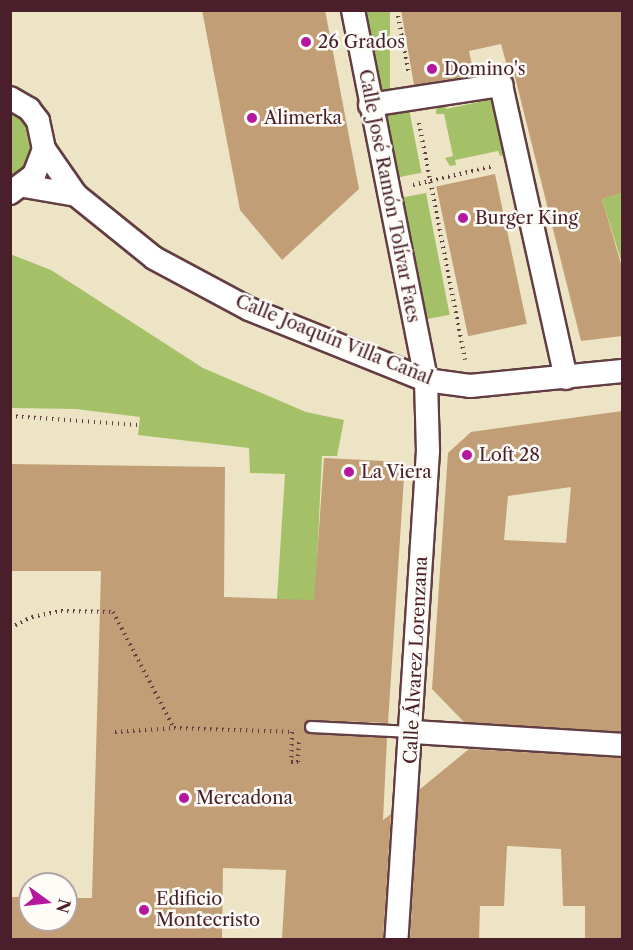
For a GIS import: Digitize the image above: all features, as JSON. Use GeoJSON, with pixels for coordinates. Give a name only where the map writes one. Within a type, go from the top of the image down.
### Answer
{"type":"FeatureCollection","features":[{"type":"Feature","properties":{"kind":"street","name":"Calle José Ramón Tolívar Faes"},"geometry":{"type":"LineString","coordinates":[[353,10],[426,380]]}},
{"type":"Feature","properties":{"kind":"street"},"geometry":{"type":"LineString","coordinates":[[370,105],[501,85],[566,378]]}},
{"type":"Feature","properties":{"kind":"street"},"geometry":{"type":"LineString","coordinates":[[10,98],[29,109],[38,121],[44,149],[76,195]]}},
{"type":"Feature","properties":{"kind":"street"},"geometry":{"type":"LineString","coordinates":[[17,189],[41,163],[44,149]]}},
{"type":"Feature","properties":{"kind":"street"},"geometry":{"type":"LineString","coordinates":[[17,189],[76,195]]}},
{"type":"Feature","properties":{"kind":"street","name":"Calle Joaquín Villa Cañal"},"geometry":{"type":"LineString","coordinates":[[76,195],[154,258],[249,309],[426,380],[470,386],[622,371]]}},
{"type":"Feature","properties":{"kind":"street","name":"Calle Álvarez Lorenzana"},"geometry":{"type":"LineString","coordinates":[[396,939],[412,732],[428,451],[426,380]]}},
{"type":"Feature","properties":{"kind":"street"},"geometry":{"type":"LineString","coordinates":[[412,732],[622,745]]}},
{"type":"Feature","properties":{"kind":"lane"},"geometry":{"type":"LineString","coordinates":[[311,727],[412,732]]}},
{"type":"Feature","properties":{"kind":"path"},"geometry":{"type":"LineString","coordinates":[[397,10],[470,386]]}},
{"type":"Feature","properties":{"kind":"path"},"geometry":{"type":"LineString","coordinates":[[388,190],[518,160]]}},
{"type":"Feature","properties":{"kind":"path"},"geometry":{"type":"LineString","coordinates":[[10,416],[138,425]]}},
{"type":"Feature","properties":{"kind":"path"},"geometry":{"type":"LineString","coordinates":[[10,628],[32,617],[61,611],[113,612],[174,728]]}},
{"type":"Feature","properties":{"kind":"path"},"geometry":{"type":"LineString","coordinates":[[115,732],[174,728],[292,732],[291,762],[298,762],[300,726],[311,727]]}},
{"type":"Feature","properties":{"kind":"green space"},"geometry":{"type":"Polygon","coordinates":[[[367,11],[390,11],[390,94],[367,94],[367,11]]]}},
{"type":"Feature","properties":{"kind":"green space"},"geometry":{"type":"Polygon","coordinates":[[[494,94],[505,155],[500,156],[498,151],[455,160],[456,165],[450,166],[445,158],[453,156],[444,114],[436,114],[439,104],[444,104],[446,109],[488,100],[487,95],[494,94]]]}},
{"type":"Feature","properties":{"kind":"green space"},"geometry":{"type":"Polygon","coordinates":[[[409,109],[421,173],[399,177],[386,113],[409,109]]]}},
{"type":"Feature","properties":{"kind":"green space"},"geometry":{"type":"Polygon","coordinates":[[[10,110],[23,120],[32,141],[27,163],[10,179],[10,110]]]}},
{"type":"Feature","properties":{"kind":"green space"},"geometry":{"type":"Polygon","coordinates":[[[426,193],[450,315],[426,319],[402,198],[426,193]]]}},
{"type":"Feature","properties":{"kind":"green space"},"geometry":{"type":"Polygon","coordinates":[[[622,193],[622,260],[621,260],[602,199],[622,193]]]}},
{"type":"Feature","properties":{"kind":"green space"},"geometry":{"type":"Polygon","coordinates":[[[10,254],[51,270],[203,368],[306,412],[344,420],[337,456],[322,456],[308,748],[287,864],[270,870],[277,599],[285,474],[250,473],[249,448],[138,435],[140,417],[76,409],[11,408],[10,254]]]}},
{"type":"Feature","properties":{"kind":"building"},"geometry":{"type":"Polygon","coordinates":[[[202,10],[325,10],[359,189],[282,260],[240,210],[202,10]]]}},
{"type":"Feature","properties":{"kind":"building"},"geometry":{"type":"Polygon","coordinates":[[[401,10],[622,10],[622,193],[602,199],[622,267],[622,336],[581,341],[513,69],[508,70],[501,44],[469,51],[474,75],[414,85],[401,10]]]}},
{"type":"Feature","properties":{"kind":"building"},"geometry":{"type":"Polygon","coordinates":[[[495,174],[527,324],[468,336],[436,186],[495,174]]]}},
{"type":"Feature","properties":{"kind":"building"},"geometry":{"type":"Polygon","coordinates":[[[622,411],[622,732],[464,722],[432,689],[448,453],[471,432],[622,411]],[[571,487],[508,496],[504,540],[566,543],[571,487]]]}},
{"type":"Feature","properties":{"kind":"building"},"geometry":{"type":"Polygon","coordinates":[[[324,458],[405,462],[388,723],[311,720],[304,727],[311,734],[387,738],[383,820],[391,814],[383,939],[282,939],[286,870],[223,868],[222,939],[10,939],[10,897],[18,897],[18,932],[78,932],[78,898],[92,898],[101,571],[10,571],[10,464],[225,467],[224,597],[314,600],[324,458]]]}},
{"type":"Feature","properties":{"kind":"building"},"geometry":{"type":"Polygon","coordinates":[[[469,749],[622,758],[622,939],[585,939],[585,906],[563,906],[561,849],[507,846],[504,906],[480,906],[479,939],[410,939],[419,790],[469,749]]]}},
{"type":"Feature","properties":{"kind":"place","name":"26 Grados"},"geometry":{"type":"Point","coordinates":[306,42]}},
{"type":"Feature","properties":{"kind":"place","name":"Domino's"},"geometry":{"type":"Point","coordinates":[432,69]}},
{"type":"Feature","properties":{"kind":"place","name":"Alimerka"},"geometry":{"type":"Point","coordinates":[252,118]}},
{"type":"Feature","properties":{"kind":"place","name":"Burger King"},"geometry":{"type":"Point","coordinates":[463,218]}},
{"type":"Feature","properties":{"kind":"place","name":"Loft 28"},"geometry":{"type":"Point","coordinates":[467,455]}},
{"type":"Feature","properties":{"kind":"place","name":"La Viera"},"geometry":{"type":"Point","coordinates":[349,472]}},
{"type":"Feature","properties":{"kind":"place","name":"Mercadona"},"geometry":{"type":"Point","coordinates":[184,798]}},
{"type":"Feature","properties":{"kind":"place","name":"Edificio Montecristo"},"geometry":{"type":"Point","coordinates":[144,910]}}]}
